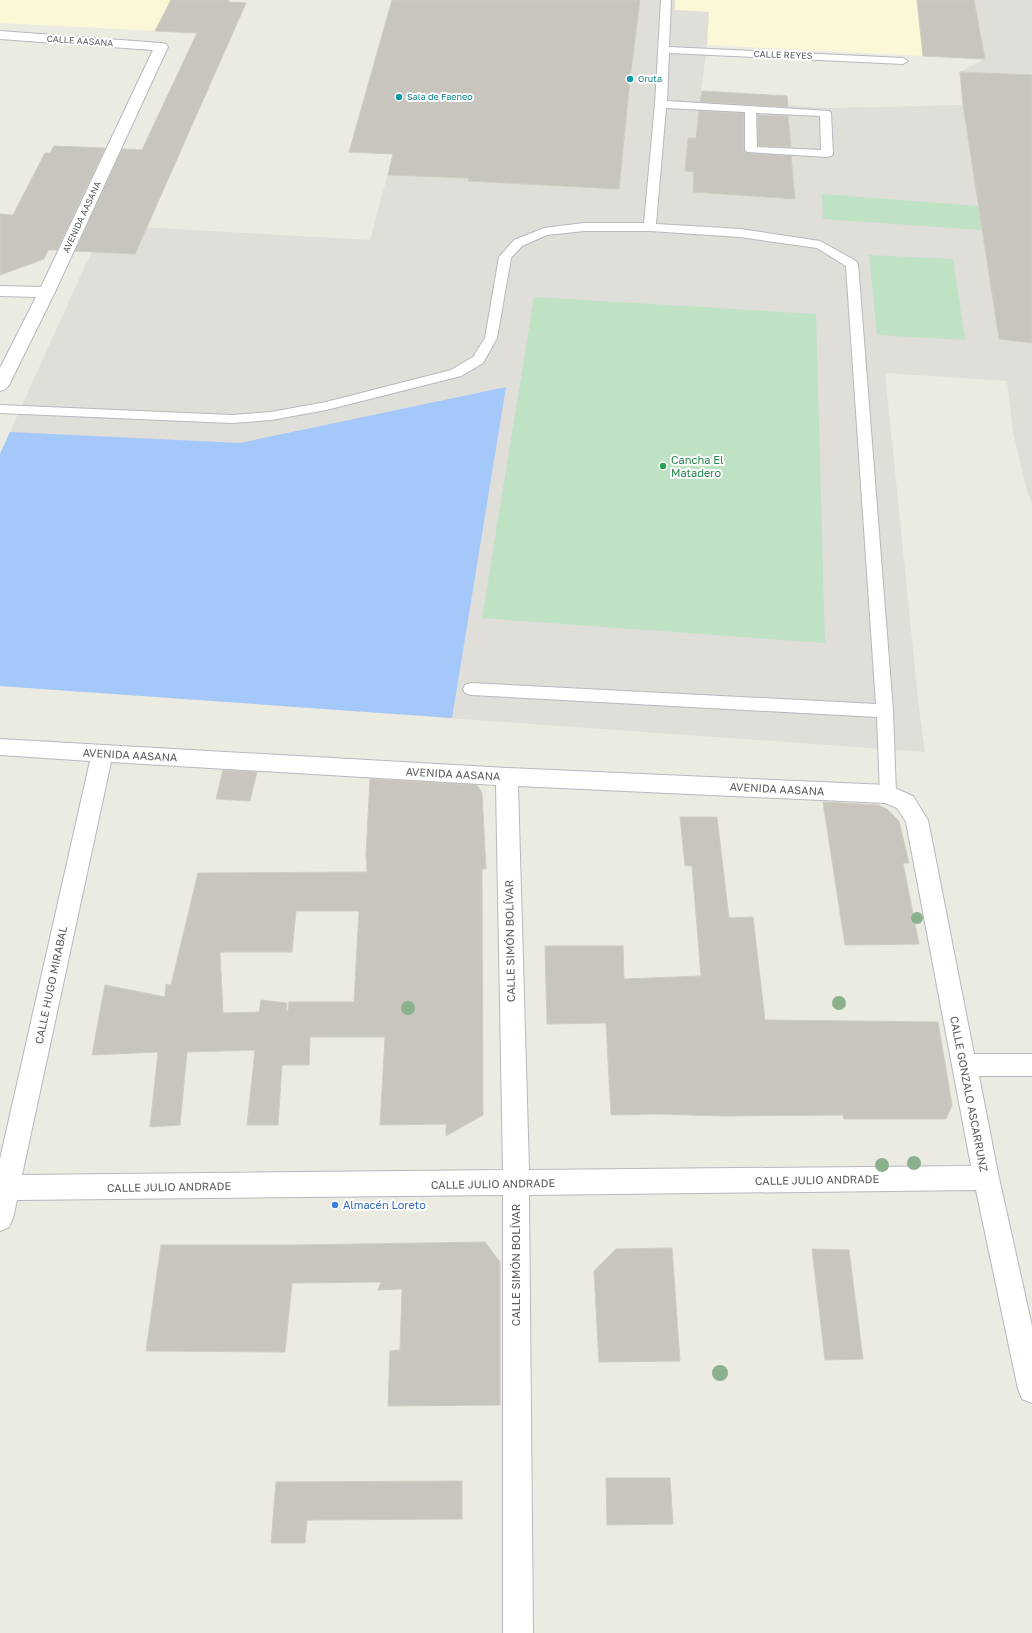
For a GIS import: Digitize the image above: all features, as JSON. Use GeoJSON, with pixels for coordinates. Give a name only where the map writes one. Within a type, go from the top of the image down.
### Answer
{"type":"FeatureCollection","features":[{"type":"Feature","properties":{"kind":"street","name":"CALLE AASANA"},"geometry":{"type":"LineString","coordinates":[[0,36],[161,47]]}},
{"type":"Feature","properties":{"kind":"street","name":"AVENIDA AASANA"},"geometry":{"type":"LineString","coordinates":[[0,385],[47,292],[161,47]]}},
{"type":"Feature","properties":{"kind":"street"},"geometry":{"type":"LineString","coordinates":[[0,291],[47,292]]}},
{"type":"Feature","properties":{"kind":"street","name":"AVENIDA AASANA"},"geometry":{"type":"LineString","coordinates":[[0,746],[507,777],[896,798]]}},
{"type":"Feature","properties":{"kind":"street","name":"CALLE HUGO MIRABAL"},"geometry":{"type":"LineString","coordinates":[[0,1218],[3,1188],[102,753]]}},
{"type":"Feature","properties":{"kind":"street","name":"CALLE SIMÓN BOLÍVAR"},"geometry":{"type":"LineString","coordinates":[[507,777],[516,1184],[518,1633]]}},
{"type":"Feature","properties":{"kind":"street","name":"CALLE GONZALO ASCARRUNZ"},"geometry":{"type":"LineString","coordinates":[[896,798],[917,820],[963,1065],[1032,1389]]}},
{"type":"Feature","properties":{"kind":"street"},"geometry":{"type":"LineString","coordinates":[[963,1065],[1032,1065]]}},
{"type":"Feature","properties":{"kind":"street","name":"CALLE JULIO ANDRADE"},"geometry":{"type":"LineString","coordinates":[[3,1188],[516,1184],[986,1178]]}},
{"type":"Feature","properties":{"kind":"lane"},"geometry":{"type":"LineString","coordinates":[[650,227],[660,104],[666,0]]}},
{"type":"Feature","properties":{"kind":"lane","name":"CALLE REYES"},"geometry":{"type":"LineString","coordinates":[[663,50],[903,60]]}},
{"type":"Feature","properties":{"kind":"lane"},"geometry":{"type":"LineString","coordinates":[[660,104],[825,114],[827,154],[751,150],[750,110]]}},
{"type":"Feature","properties":{"kind":"lane"},"geometry":{"type":"LineString","coordinates":[[0,409],[240,419],[271,416],[326,406],[456,373],[478,360],[491,338],[505,257],[518,243],[544,232],[584,227],[650,227],[740,233],[820,245],[852,264],[885,711],[896,798]]}},
{"type":"Feature","properties":{"kind":"lane"},"geometry":{"type":"LineString","coordinates":[[471,689],[885,711]]}},
{"type":"Feature","properties":{"kind":"shaded area"},"geometry":{"type":"Polygon","coordinates":[[[0,0],[213,0],[197,33],[0,23],[0,0]]]}},
{"type":"Feature","properties":{"kind":"shaded area"},"geometry":{"type":"Polygon","coordinates":[[[392,0],[675,0],[675,10],[709,12],[707,45],[700,100],[830,108],[963,105],[960,72],[985,59],[974,0],[1032,0],[1032,504],[1027,491],[1013,432],[1007,381],[885,373],[919,708],[925,752],[0,686],[0,454],[85,266],[107,225],[370,240],[393,154],[392,0]]]}},
{"type":"Feature","properties":{"kind":"shaded area"},"geometry":{"type":"Polygon","coordinates":[[[675,0],[917,0],[923,56],[707,45],[709,12],[674,10],[675,0]]]}},
{"type":"Feature","properties":{"kind":"green space"},"geometry":{"type":"Polygon","coordinates":[[[822,194],[978,206],[982,230],[823,219],[822,194]]]}},
{"type":"Feature","properties":{"kind":"green space"},"geometry":{"type":"Polygon","coordinates":[[[869,255],[953,259],[965,340],[877,335],[869,255]]]}},
{"type":"Feature","properties":{"kind":"green space","name":"Cancha El Matadero"},"geometry":{"type":"Polygon","coordinates":[[[534,297],[816,314],[825,643],[482,618],[534,297]]]}},
{"type":"Feature","properties":{"kind":"water"},"geometry":{"type":"Polygon","coordinates":[[[506,387],[452,718],[0,686],[0,454],[10,432],[240,443],[506,387]]]}},
{"type":"Feature","properties":{"kind":"building"},"geometry":{"type":"Polygon","coordinates":[[[171,0],[229,0],[228,2],[246,3],[135,254],[75,251],[122,149],[142,150],[197,33],[155,31],[171,0]]]}},
{"type":"Feature","properties":{"kind":"building"},"geometry":{"type":"Polygon","coordinates":[[[392,0],[640,0],[630,79],[619,189],[468,181],[469,178],[388,175],[393,154],[349,152],[392,0]]]}},
{"type":"Feature","properties":{"kind":"building"},"geometry":{"type":"Polygon","coordinates":[[[917,0],[974,0],[985,59],[923,56],[917,0]]]}},
{"type":"Feature","properties":{"kind":"building"},"geometry":{"type":"Polygon","coordinates":[[[960,72],[1032,75],[1032,343],[999,339],[963,105],[960,72]]]}},
{"type":"Feature","properties":{"kind":"building"},"geometry":{"type":"Polygon","coordinates":[[[702,91],[787,96],[788,107],[700,102],[702,91]]]}},
{"type":"Feature","properties":{"kind":"building"},"geometry":{"type":"Polygon","coordinates":[[[699,111],[744,113],[744,150],[746,153],[791,156],[795,199],[693,192],[694,172],[685,171],[688,138],[696,138],[699,111]]]}},
{"type":"Feature","properties":{"kind":"building"},"geometry":{"type":"Polygon","coordinates":[[[758,115],[788,116],[791,147],[758,146],[758,115]]]}},
{"type":"Feature","properties":{"kind":"building"},"geometry":{"type":"Polygon","coordinates":[[[54,146],[105,148],[57,250],[48,250],[44,259],[0,275],[0,214],[13,215],[45,153],[50,153],[54,146]]]}},
{"type":"Feature","properties":{"kind":"building"},"geometry":{"type":"Polygon","coordinates":[[[223,770],[257,772],[250,801],[216,799],[223,770]]]}},
{"type":"Feature","properties":{"kind":"building"},"geometry":{"type":"Polygon","coordinates":[[[370,779],[477,785],[482,793],[486,869],[482,869],[483,1115],[446,1136],[446,1124],[380,1125],[385,1037],[310,1037],[309,1065],[282,1065],[278,1125],[247,1125],[255,1050],[187,1052],[180,1125],[150,1127],[158,1052],[92,1055],[105,985],[165,997],[166,984],[171,985],[198,873],[367,872],[366,855],[370,779]],[[296,911],[292,952],[220,952],[223,1013],[259,1012],[261,1000],[287,1003],[286,1011],[288,1011],[289,1002],[354,1002],[359,911],[296,911]]]}},
{"type":"Feature","properties":{"kind":"building"},"geometry":{"type":"Polygon","coordinates":[[[823,802],[878,805],[887,809],[899,821],[909,863],[903,863],[919,944],[845,945],[823,802]]]}},
{"type":"Feature","properties":{"kind":"building"},"geometry":{"type":"Polygon","coordinates":[[[680,817],[717,817],[729,918],[753,917],[765,1020],[938,1022],[952,1105],[946,1119],[844,1119],[843,1115],[611,1115],[606,1023],[547,1024],[545,946],[623,946],[624,979],[701,976],[692,866],[685,866],[680,817]]]}},
{"type":"Feature","properties":{"kind":"building"},"geometry":{"type":"Polygon","coordinates":[[[485,1242],[500,1262],[500,1405],[388,1406],[390,1351],[400,1350],[402,1289],[378,1290],[381,1282],[292,1283],[285,1352],[146,1351],[161,1245],[295,1245],[485,1242]]]}},
{"type":"Feature","properties":{"kind":"building"},"geometry":{"type":"Polygon","coordinates":[[[672,1248],[680,1361],[599,1362],[594,1271],[616,1249],[672,1248]]]}},
{"type":"Feature","properties":{"kind":"building"},"geometry":{"type":"Polygon","coordinates":[[[812,1249],[849,1250],[863,1359],[825,1360],[812,1249]]]}},
{"type":"Feature","properties":{"kind":"building"},"geometry":{"type":"Polygon","coordinates":[[[606,1478],[670,1478],[673,1524],[607,1525],[606,1478]]]}},
{"type":"Feature","properties":{"kind":"building"},"geometry":{"type":"Polygon","coordinates":[[[462,1481],[462,1519],[307,1520],[305,1543],[271,1543],[276,1482],[462,1481]]]}},
{"type":"Feature","properties":{"kind":"place","name":"Gruta"},"geometry":{"type":"Point","coordinates":[630,79]}},
{"type":"Feature","properties":{"kind":"place","name":"Sala de Faeneo"},"geometry":{"type":"Point","coordinates":[399,97]}},
{"type":"Feature","properties":{"kind":"place","name":"Cancha El Matadero"},"geometry":{"type":"Point","coordinates":[663,466]}},
{"type":"Feature","properties":{"kind":"place","name":"Almacén Loreto"},"geometry":{"type":"Point","coordinates":[335,1205]}}]}
